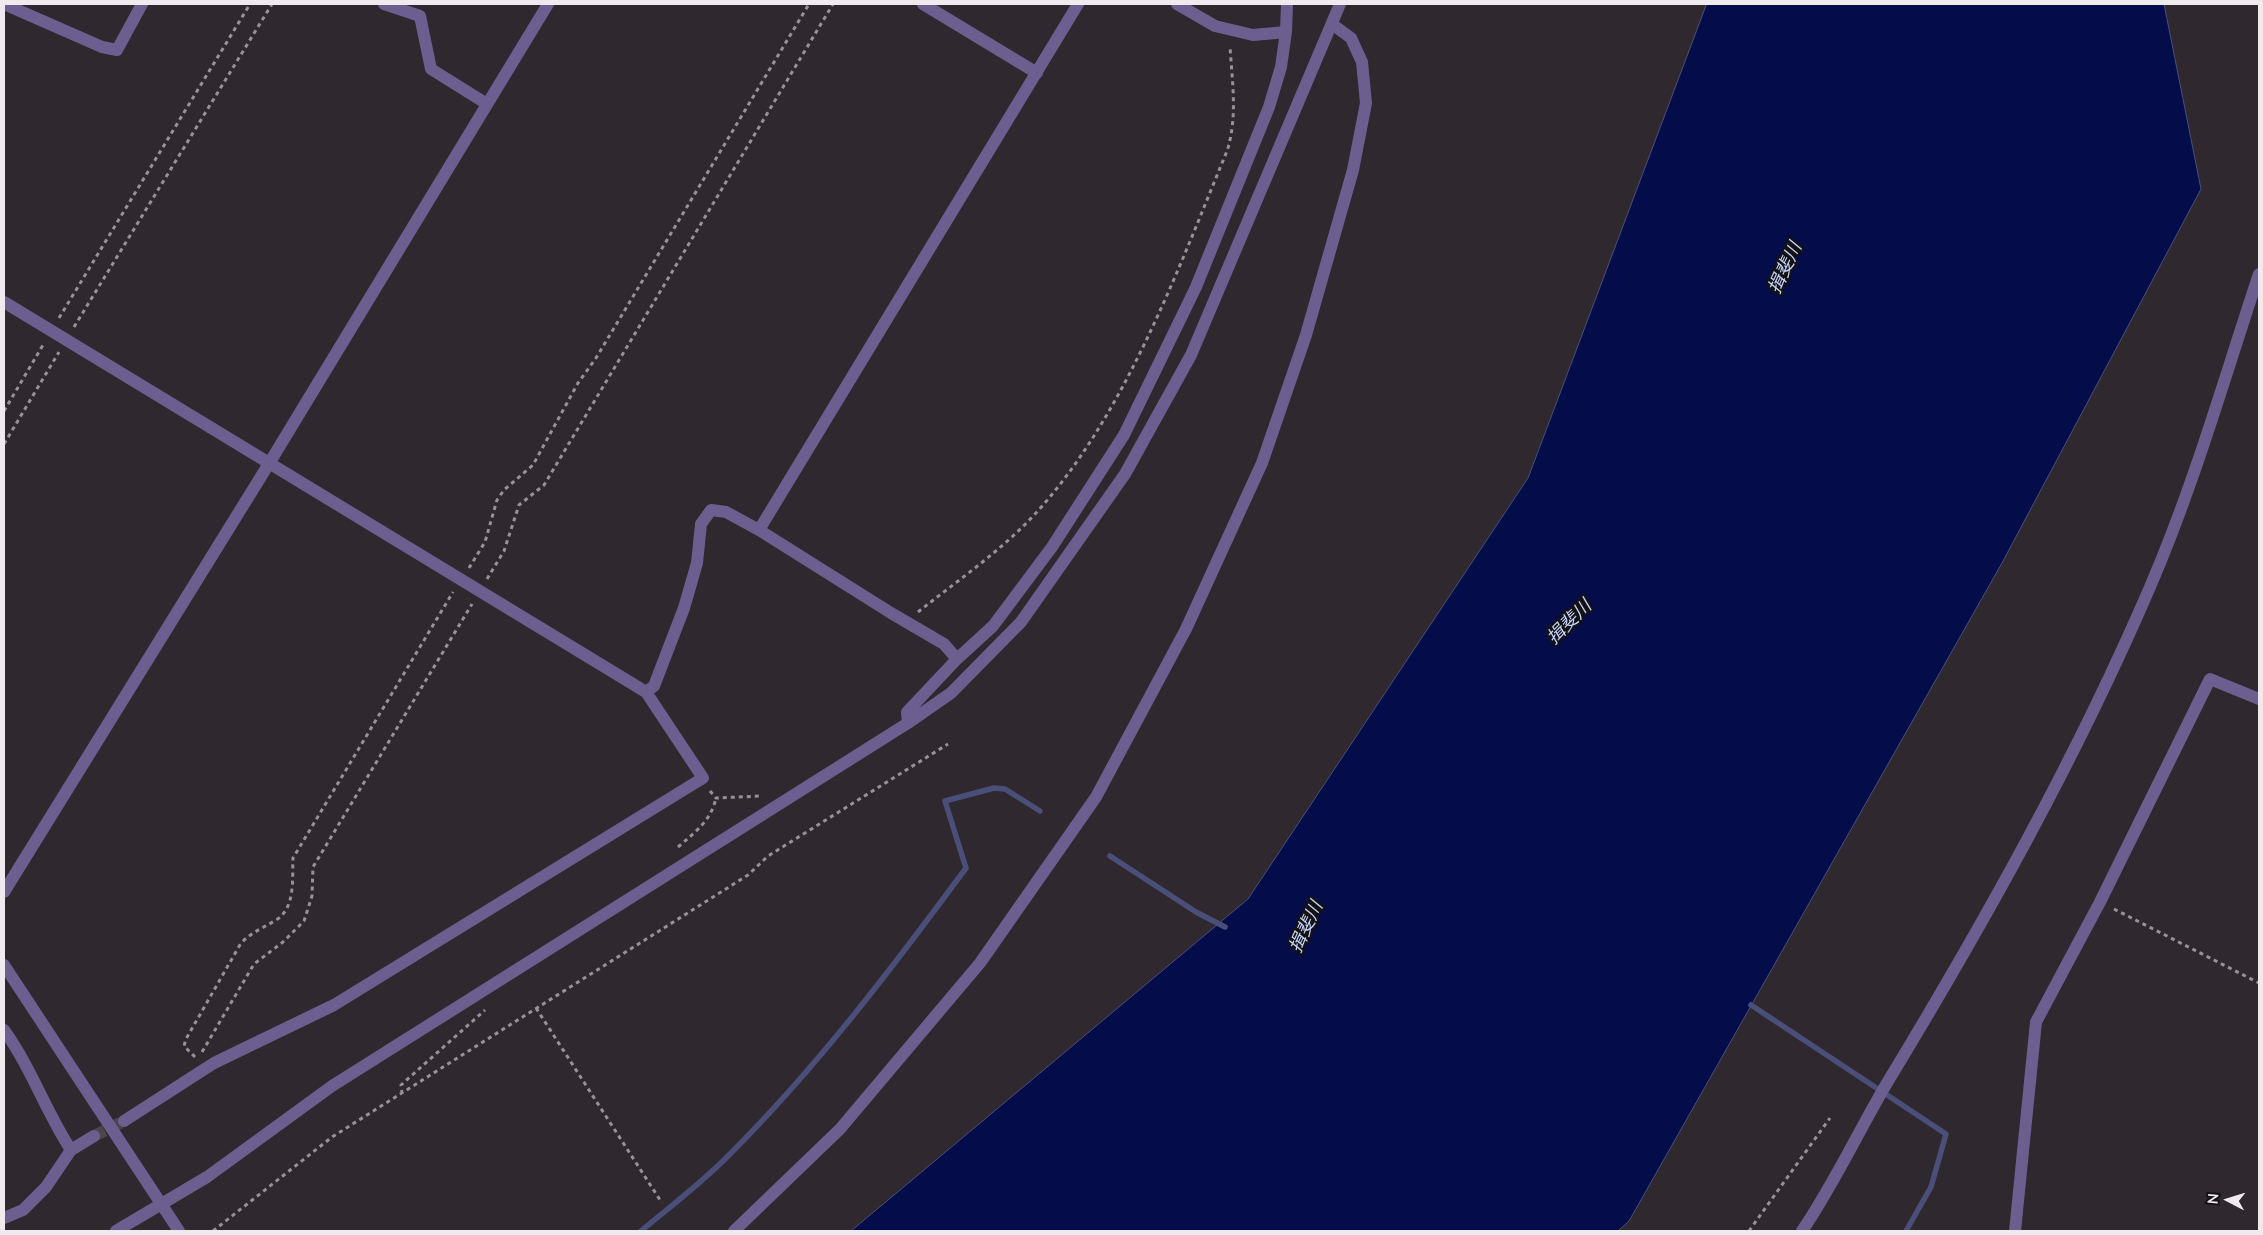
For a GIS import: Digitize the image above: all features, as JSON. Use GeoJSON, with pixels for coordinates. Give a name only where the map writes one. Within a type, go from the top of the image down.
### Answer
{"type":"FeatureCollection","features":[{"type":"Feature","properties":{"kind":"street"},"geometry":{"type":"LineString","coordinates":[[4,4],[102,47],[117,50],[142,4]]}},
{"type":"Feature","properties":{"kind":"street"},"geometry":{"type":"LineString","coordinates":[[384,4],[420,10],[431,69],[487,104]]}},
{"type":"Feature","properties":{"kind":"street"},"geometry":{"type":"LineString","coordinates":[[4,892],[270,462],[548,4]]}},
{"type":"Feature","properties":{"kind":"street"},"geometry":{"type":"LineString","coordinates":[[923,4],[1037,73]]}},
{"type":"Feature","properties":{"kind":"street"},"geometry":{"type":"LineString","coordinates":[[759,530],[1078,4]]}},
{"type":"Feature","properties":{"kind":"street"},"geometry":{"type":"LineString","coordinates":[[1177,4],[1214,26],[1229,30],[1253,35],[1286,32]]}},
{"type":"Feature","properties":{"kind":"street"},"geometry":{"type":"LineString","coordinates":[[908,723],[907,712],[957,659],[993,626],[1046,555],[1124,435],[1196,287],[1270,107],[1281,67],[1286,32],[1287,4]]}},
{"type":"Feature","properties":{"kind":"street"},"geometry":{"type":"LineString","coordinates":[[116,1231],[207,1177],[332,1086],[908,723],[951,692],[1021,622],[1125,474],[1191,355],[1340,4]]}},
{"type":"Feature","properties":{"kind":"street"},"geometry":{"type":"LineString","coordinates":[[734,1231],[840,1128],[980,963],[1096,797],[1186,629],[1262,463],[1306,334],[1353,170],[1366,103],[1362,62],[1351,38],[1332,24]]}},
{"type":"Feature","properties":{"kind":"street"},"geometry":{"type":"LineString","coordinates":[[1802,1231],[1956,968],[2072,755],[2150,586],[2188,491],[2259,274]]}},
{"type":"Feature","properties":{"kind":"street"},"geometry":{"type":"LineString","coordinates":[[4,302],[646,692],[703,778],[334,1004],[214,1064],[124,1121]]}},
{"type":"Feature","properties":{"kind":"street"},"geometry":{"type":"LineString","coordinates":[[646,692],[654,686],[684,608],[697,563],[701,524],[711,510],[726,512],[759,530],[944,644],[957,659]]}},
{"type":"Feature","properties":{"kind":"street"},"geometry":{"type":"LineString","coordinates":[[2016,1231],[2036,1022],[2100,902],[2210,679],[2259,699]]}},
{"type":"Feature","properties":{"kind":"street"},"geometry":{"type":"LineString","coordinates":[[4,965],[178,1231]]}},
{"type":"Feature","properties":{"kind":"street"},"geometry":{"type":"LineString","coordinates":[[4,1030],[16,1046],[54,1124],[71,1150]]}},
{"type":"Feature","properties":{"kind":"street"},"geometry":{"type":"LineString","coordinates":[[4,1218],[23,1210],[46,1187],[71,1150],[94,1136]]}},
{"type":"Feature","properties":{"kind":"path"},"geometry":{"type":"LineString","coordinates":[[4,410],[250,4]]}},
{"type":"Feature","properties":{"kind":"path"},"geometry":{"type":"LineString","coordinates":[[4,444],[272,4]]}},
{"type":"Feature","properties":{"kind":"path"},"geometry":{"type":"LineString","coordinates":[[810,4],[596,358],[578,383],[533,465],[504,490],[497,500],[484,542],[293,858],[291,896],[288,908],[278,919],[255,930],[241,943],[186,1039],[184,1046],[197,1060],[254,964],[283,942],[304,921],[312,896],[313,867],[504,551],[519,505],[544,485],[833,4]]}},
{"type":"Feature","properties":{"kind":"path"},"geometry":{"type":"LineString","coordinates":[[906,622],[1017,532],[1034,514],[1076,462],[1121,389],[1194,230],[1232,135],[1233,104],[1229,30]]}},
{"type":"Feature","properties":{"kind":"path"},"geometry":{"type":"LineString","coordinates":[[214,1231],[332,1137],[748,875],[768,856],[948,744]]}},
{"type":"Feature","properties":{"kind":"path"},"geometry":{"type":"LineString","coordinates":[[700,780],[716,798]]}},
{"type":"Feature","properties":{"kind":"path"},"geometry":{"type":"LineString","coordinates":[[716,798],[767,794]]}},
{"type":"Feature","properties":{"kind":"path"},"geometry":{"type":"LineString","coordinates":[[672,853],[706,822],[713,812],[716,798]]}},
{"type":"Feature","properties":{"kind":"path"},"geometry":{"type":"LineString","coordinates":[[2100,902],[2259,983]]}},
{"type":"Feature","properties":{"kind":"path"},"geometry":{"type":"LineString","coordinates":[[402,1094],[401,1085],[490,1006]]}},
{"type":"Feature","properties":{"kind":"path"},"geometry":{"type":"LineString","coordinates":[[536,1008],[662,1203]]}},
{"type":"Feature","properties":{"kind":"path"},"geometry":{"type":"LineString","coordinates":[[1749,1231],[1830,1118]]}},
{"type":"Feature","properties":{"kind":"water","name":"揖斐川"},"geometry":{"type":"Polygon","coordinates":[[[1707,4],[2164,4],[2201,189],[2002,563],[1629,1221],[1618,1231],[851,1231],[1248,899],[1528,478],[1707,4]]]}},
{"type":"Feature","properties":{"kind":"waterway"},"geometry":{"type":"LineString","coordinates":[[641,1231],[687,1194],[720,1164],[793,1087],[853,1016],[966,868],[945,801],[994,788],[1005,789],[1040,811]]}},
{"type":"Feature","properties":{"kind":"waterway"},"geometry":{"type":"LineString","coordinates":[[1110,856],[1196,912],[1225,927]]}},
{"type":"Feature","properties":{"kind":"waterway"},"geometry":{"type":"LineString","coordinates":[[1751,1005],[1946,1134],[1931,1187],[1906,1231]]}},
{"type":"Feature","properties":{"kind":"tunnel"},"geometry":{"type":"LineString","coordinates":[[94,1136],[124,1121]]}}]}
